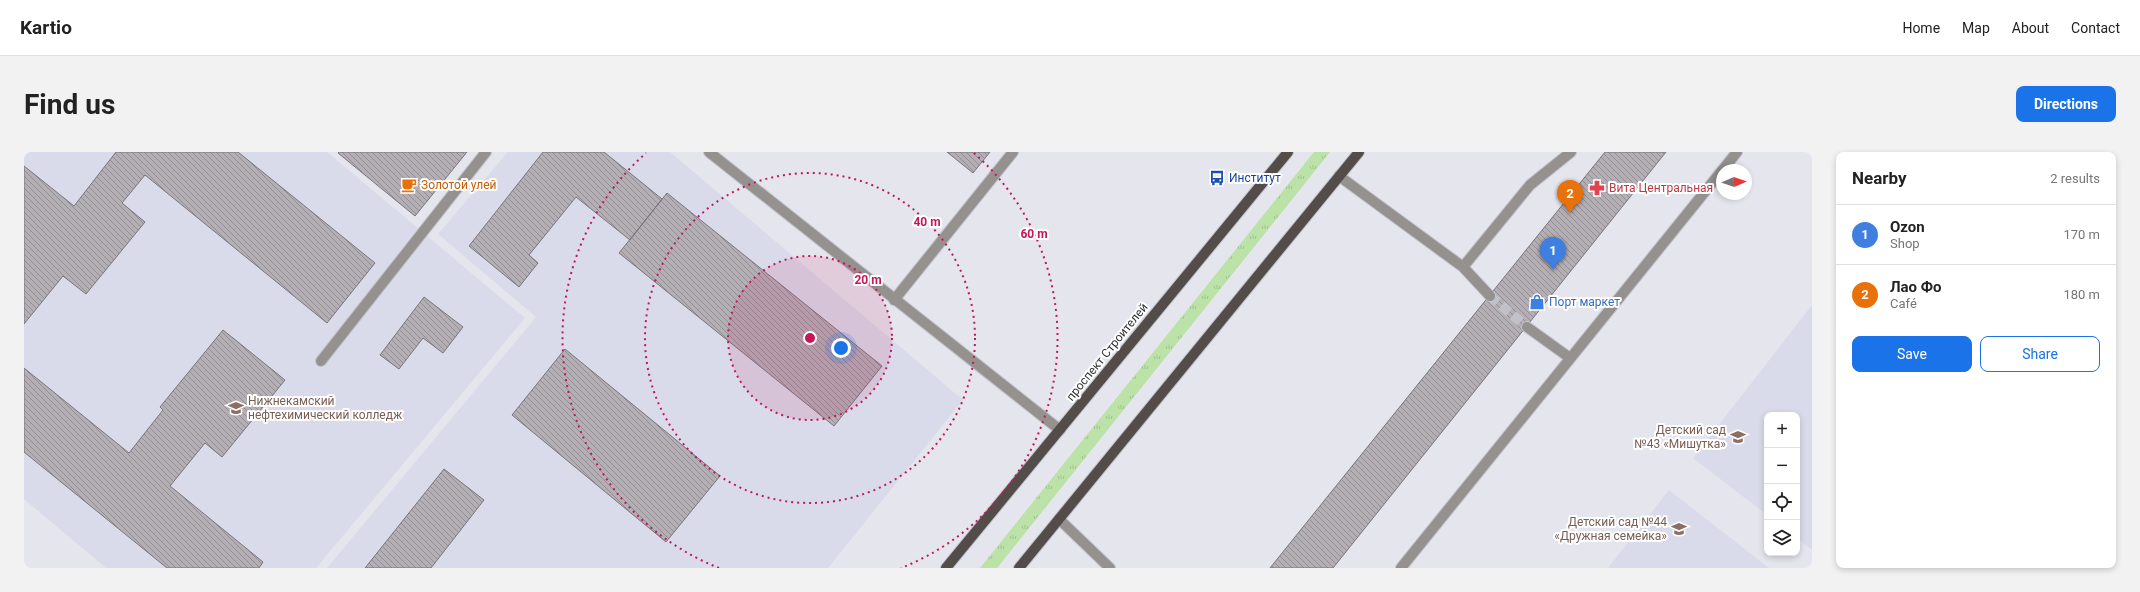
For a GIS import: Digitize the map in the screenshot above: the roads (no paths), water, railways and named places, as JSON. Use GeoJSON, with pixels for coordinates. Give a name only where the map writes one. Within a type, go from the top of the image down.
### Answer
{"type":"FeatureCollection","features":[{"type":"Feature","properties":{"kind":"main road","name":"проспект Строителей"},"geometry":{"type":"LineString","coordinates":[[946,568],[1288,152]]}},
{"type":"Feature","properties":{"kind":"main road"},"geometry":{"type":"LineString","coordinates":[[1019,568],[1359,152]]}},
{"type":"Feature","properties":{"kind":"lane"},"geometry":{"type":"LineString","coordinates":[[321,360],[486,152]]}},
{"type":"Feature","properties":{"kind":"lane"},"geometry":{"type":"LineString","coordinates":[[709,152],[1060,430]]}},
{"type":"Feature","properties":{"kind":"lane"},"geometry":{"type":"LineString","coordinates":[[894,300],[1013,152]]}},
{"type":"Feature","properties":{"kind":"lane"},"geometry":{"type":"LineString","coordinates":[[1463,267],[1530,185],[1571,152]]}},
{"type":"Feature","properties":{"kind":"lane"},"geometry":{"type":"LineString","coordinates":[[1401,568],[1736,152]]}},
{"type":"Feature","properties":{"kind":"lane"},"geometry":{"type":"LineString","coordinates":[[1339,176],[1463,267],[1490,296]]}},
{"type":"Feature","properties":{"kind":"lane"},"geometry":{"type":"LineString","coordinates":[[1527,327],[1570,358]]}},
{"type":"Feature","properties":{"kind":"lane"},"geometry":{"type":"LineString","coordinates":[[1059,519],[1110,568]]}},
{"type":"Feature","properties":{"kind":"tunnel"},"geometry":{"type":"LineString","coordinates":[[1490,296],[1527,327]]}},
{"type":"Feature","properties":{"kind":"place","name":"Институт"},"geometry":{"type":"Point","coordinates":[1217,178]}},
{"type":"Feature","properties":{"kind":"place","name":"Золотой улей"},"geometry":{"type":"Point","coordinates":[409,185]}},
{"type":"Feature","properties":{"kind":"place","name":"Вита Центральная"},"geometry":{"type":"Point","coordinates":[1597,188]}},
{"type":"Feature","properties":{"kind":"place","name":"Лао Фо"},"geometry":{"type":"Point","coordinates":[1570,213]}},
{"type":"Feature","properties":{"kind":"place","name":"Ozon"},"geometry":{"type":"Point","coordinates":[1553,270]}},
{"type":"Feature","properties":{"kind":"place","name":"Порт маркет"},"geometry":{"type":"Point","coordinates":[1537,302]}},
{"type":"Feature","properties":{"kind":"place","name":"Нижнекамский нефтехимический колледж"},"geometry":{"type":"Point","coordinates":[236,408]}},
{"type":"Feature","properties":{"kind":"place","name":"Детский сад №43 «Мишутка»"},"geometry":{"type":"Point","coordinates":[1738,437]}},
{"type":"Feature","properties":{"kind":"place","name":"Детский сад №44 «Дружная семейка»"},"geometry":{"type":"Point","coordinates":[1679,529]}}]}
